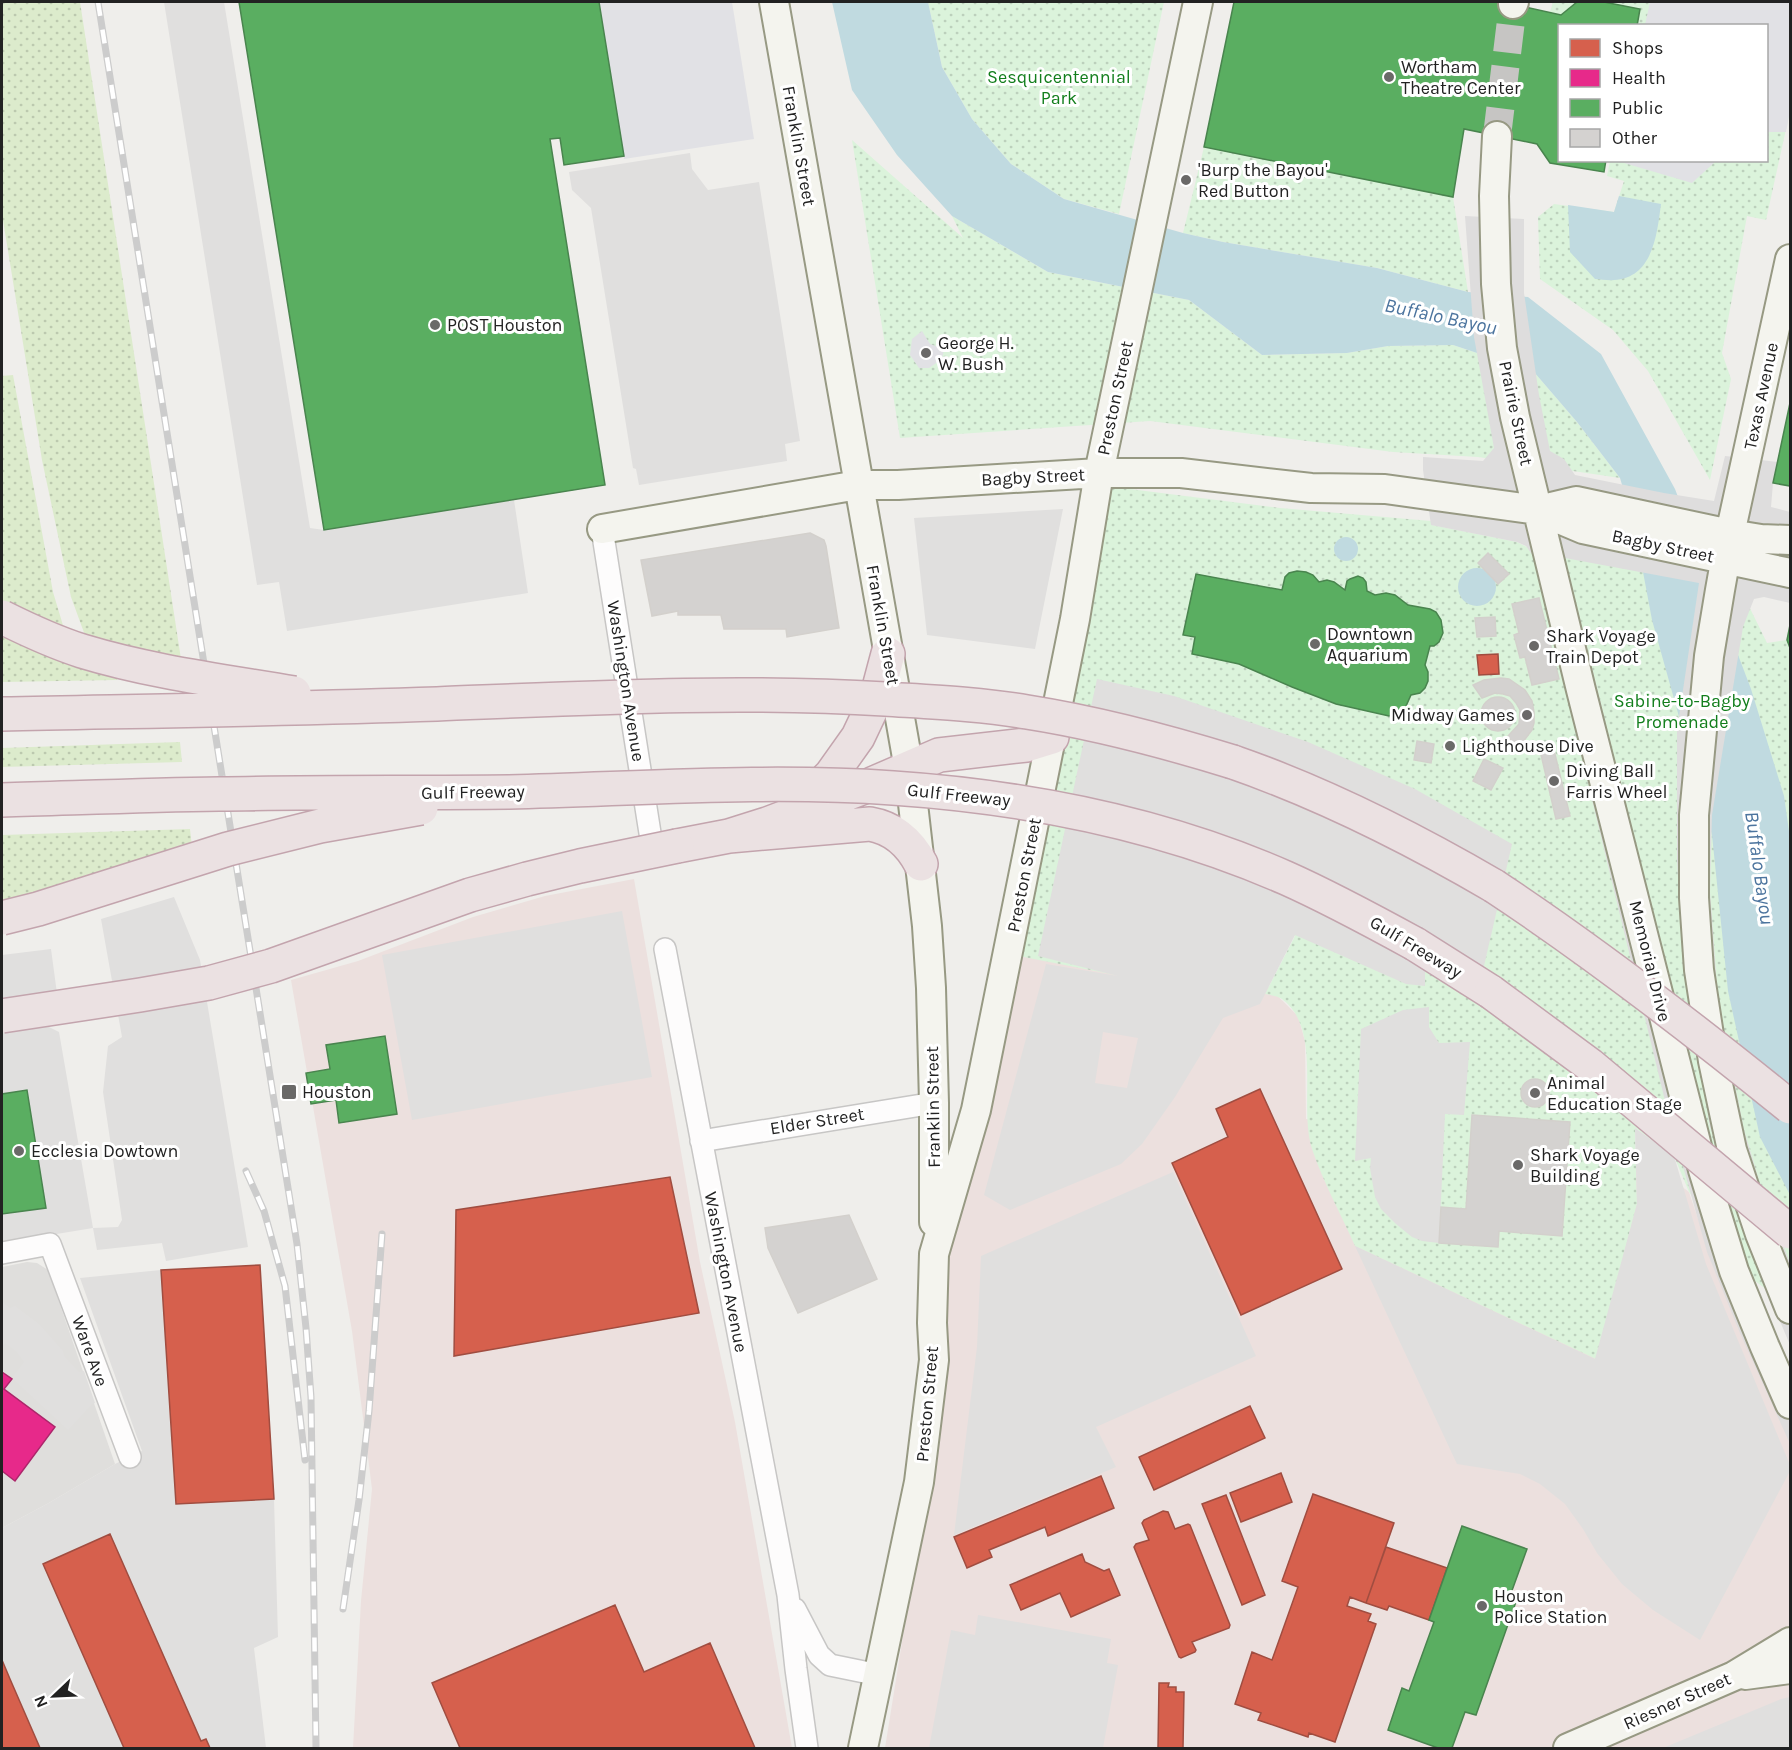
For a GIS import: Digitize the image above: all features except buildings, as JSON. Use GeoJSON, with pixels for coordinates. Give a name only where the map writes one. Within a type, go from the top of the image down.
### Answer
{"type":"FeatureCollection","features":[{"type":"Feature","properties":{"kind":"highway"},"geometry":{"type":"LineString","coordinates":[[2,617],[50,640],[113,659],[163,670],[370,706]]}},
{"type":"Feature","properties":{"kind":"highway"},"geometry":{"type":"LineString","coordinates":[[767,824],[804,802],[831,775],[858,737],[876,699],[888,654]]}},
{"type":"Feature","properties":{"kind":"highway"},"geometry":{"type":"LineString","coordinates":[[2,714],[370,706],[575,698],[788,695],[942,702],[1024,711],[1097,725],[1233,762],[1307,790],[1354,810],[1450,860],[1531,910],[1606,964],[1791,1107]]}},
{"type":"Feature","properties":{"kind":"highway"},"geometry":{"type":"LineString","coordinates":[[729,836],[767,824],[909,769],[939,755],[1026,745],[1052,737]]}},
{"type":"Feature","properties":{"kind":"highway","name":"Gulf Freeway"},"geometry":{"type":"LineString","coordinates":[[2,800],[217,794],[511,792],[812,785],[892,788],[1017,802],[1142,828],[1282,876],[1336,901],[1415,944],[1491,992],[1590,1065],[1791,1232]]}},
{"type":"Feature","properties":{"kind":"highway"},"geometry":{"type":"LineString","coordinates":[[2,918],[59,903],[228,849],[297,831],[511,792]]}},
{"type":"Feature","properties":{"kind":"highway"},"geometry":{"type":"LineString","coordinates":[[2,1016],[209,983],[272,966],[470,895],[580,866],[664,840],[870,824],[890,830],[899,836],[921,864]]}},
{"type":"Feature","properties":{"kind":"main road","name":"Franklin Street"},"geometry":{"type":"LineString","coordinates":[[774,2],[909,769],[921,864],[931,988],[934,1254]]}},
{"type":"Feature","properties":{"kind":"main road","name":"Preston Street"},"geometry":{"type":"LineString","coordinates":[[863,1749],[919,1482],[934,1359],[932,1323],[934,1254],[976,1110],[1075,619],[1099,473],[1198,2]]}},
{"type":"Feature","properties":{"kind":"main road","name":"Prairie Street"},"geometry":{"type":"LineString","coordinates":[[1497,136],[1494,218],[1496,284],[1502,348],[1515,417],[1538,510]]}},
{"type":"Feature","properties":{"kind":"main road","name":"Texas Avenue"},"geometry":{"type":"LineString","coordinates":[[1728,546],[1791,259]]}},
{"type":"Feature","properties":{"kind":"main road","name":"Bagby Street"},"geometry":{"type":"LineString","coordinates":[[602,529],[858,485],[898,485],[1099,473],[1181,473],[1311,488],[1385,489],[1538,510],[1583,529],[1728,546],[1791,573]]}},
{"type":"Feature","properties":{"kind":"main road","name":"Memorial Drive"},"geometry":{"type":"LineString","coordinates":[[1538,510],[1702,1170],[1734,1271],[1791,1404]]}},
{"type":"Feature","properties":{"kind":"main road","name":"Bagby Street"},"geometry":{"type":"LineString","coordinates":[[1728,546],[1761,539],[1791,540]]}},
{"type":"Feature","properties":{"kind":"main road"},"geometry":{"type":"LineString","coordinates":[[1728,546],[1709,656],[1694,815],[1694,898],[1699,970],[1713,1060],[1732,1150],[1760,1234],[1791,1309]]}},
{"type":"Feature","properties":{"kind":"main road","name":"Riesner Street"},"geometry":{"type":"LineString","coordinates":[[1743,1672],[1791,1623]]}},
{"type":"Feature","properties":{"kind":"main road","name":"Riesner Street"},"geometry":{"type":"LineString","coordinates":[[1568,1749],[1743,1672],[1791,1642]]}},
{"type":"Feature","properties":{"kind":"main road"},"geometry":{"type":"LineString","coordinates":[[1743,1672],[1791,1669]]}},
{"type":"Feature","properties":{"kind":"street","name":"Washington Avenue"},"geometry":{"type":"LineString","coordinates":[[602,529],[664,840]]}},
{"type":"Feature","properties":{"kind":"street","name":"Washington Avenue"},"geometry":{"type":"LineString","coordinates":[[665,949],[788,1595],[807,1749]]}},
{"type":"Feature","properties":{"kind":"street","name":"Elder Street"},"geometry":{"type":"LineString","coordinates":[[701,1141],[934,1103]]}},
{"type":"Feature","properties":{"kind":"street","name":"Ware Ave"},"geometry":{"type":"LineString","coordinates":[[2,1252],[50,1244],[130,1457]]}},
{"type":"Feature","properties":{"kind":"street","name":"Washington Avenue"},"geometry":{"type":"LineString","coordinates":[[788,1595],[819,1655],[830,1665],[879,1675]]}},
{"type":"Feature","properties":{"kind":"shaded area"},"geometry":{"type":"Polygon","coordinates":[[[164,2],[224,2],[310,528],[324,530],[514,500],[528,593],[287,631],[279,582],[257,585],[164,2]]]}},
{"type":"Feature","properties":{"kind":"shaded area"},"geometry":{"type":"Polygon","coordinates":[[[599,2],[732,2],[754,139],[624,159],[599,2]]]}},
{"type":"Feature","properties":{"kind":"shaded area"},"geometry":{"type":"Polygon","coordinates":[[[1650,2],[1790,2],[1790,111],[1786,132],[1768,132],[1768,24],[1645,24],[1650,2]]]}},
{"type":"Feature","properties":{"kind":"shaded area"},"geometry":{"type":"Polygon","coordinates":[[[690,153],[692,169],[708,190],[759,182],[800,441],[785,444],[787,461],[639,485],[636,469],[633,468],[591,208],[572,190],[569,172],[690,153]]]}},
{"type":"Feature","properties":{"kind":"shaded area"},"geometry":{"type":"Polygon","coordinates":[[[1621,162],[1715,162],[1692,183],[1621,162]]]}},
{"type":"Feature","properties":{"kind":"shaded area"},"geometry":{"type":"Polygon","coordinates":[[[922,331],[930,344],[944,349],[942,359],[929,368],[919,368],[910,355],[912,339],[922,331]]]}},
{"type":"Feature","properties":{"kind":"shaded area"},"geometry":{"type":"Polygon","coordinates":[[[1063,509],[1035,649],[927,635],[914,518],[1063,509]]]}},
{"type":"Feature","properties":{"kind":"shaded area"},"geometry":{"type":"Polygon","coordinates":[[[1097,679],[1174,696],[1308,742],[1415,789],[1512,844],[1484,966],[1425,963],[1425,986],[1406,984],[1295,935],[1260,1004],[1223,1018],[1175,1097],[1142,1144],[1121,1164],[1010,1210],[984,1195],[1046,964],[1118,976],[1038,956],[1097,679]],[[1103,1032],[1095,1083],[1127,1088],[1138,1038],[1103,1032]]]}},
{"type":"Feature","properties":{"kind":"shaded area"},"geometry":{"type":"Polygon","coordinates":[[[634,879],[700,1262],[735,1422],[792,1748],[353,1748],[361,1601],[372,1489],[352,1331],[291,980],[358,961],[473,917],[545,896],[634,879]]]}},
{"type":"Feature","properties":{"kind":"shaded area"},"geometry":{"type":"Polygon","coordinates":[[[1163,884],[1298,1016],[1305,1041],[1306,1119],[1636,1152],[1689,1192],[1714,1267],[1790,1442],[1790,1748],[885,1748],[946,1369],[948,1258],[1014,955],[1163,884]]]}},
{"type":"Feature","properties":{"kind":"shaded area"},"geometry":{"type":"Polygon","coordinates":[[[174,897],[200,960],[248,1247],[166,1261],[162,1243],[97,1250],[93,1228],[118,1227],[122,1220],[103,1092],[108,1046],[122,1037],[101,919],[174,897]]]}},
{"type":"Feature","properties":{"kind":"shaded area"},"geometry":{"type":"Polygon","coordinates":[[[622,911],[652,1077],[412,1120],[382,955],[622,911]]]}},
{"type":"Feature","properties":{"kind":"shaded area"},"geometry":{"type":"Polygon","coordinates":[[[51,949],[61,1023],[45,1025],[59,1032],[93,1228],[2,1243],[2,955],[51,949]]]}},
{"type":"Feature","properties":{"kind":"shaded area"},"geometry":{"type":"Polygon","coordinates":[[[1429,1007],[1429,1027],[1439,1043],[1470,1042],[1464,1115],[1445,1114],[1439,1243],[1412,1237],[1396,1224],[1381,1209],[1375,1197],[1370,1168],[1371,1158],[1355,1161],[1361,1029],[1403,1010],[1429,1007]]]}},
{"type":"Feature","properties":{"kind":"shaded area"},"geometry":{"type":"Polygon","coordinates":[[[1635,1128],[1674,1156],[1706,1264],[1790,1465],[1790,1471],[1700,1640],[1653,1610],[1622,1584],[1597,1553],[1565,1504],[1540,1484],[1520,1474],[1457,1464],[1355,1246],[1595,1359],[1637,1204],[1635,1128]]]}},
{"type":"Feature","properties":{"kind":"shaded area"},"geometry":{"type":"Polygon","coordinates":[[[1173,1172],[1256,1356],[1096,1427],[1116,1467],[954,1535],[977,1347],[981,1256],[1173,1172]]]}},
{"type":"Feature","properties":{"kind":"shaded area"},"geometry":{"type":"Polygon","coordinates":[[[27,1262],[37,1263],[48,1270],[115,1464],[2,1528],[2,1267],[27,1262]]]}},
{"type":"Feature","properties":{"kind":"shaded area"},"geometry":{"type":"Polygon","coordinates":[[[161,1270],[176,1504],[274,1499],[278,1637],[254,1648],[266,1748],[210,1748],[206,1740],[201,1741],[110,1534],[43,1564],[124,1748],[40,1748],[2,1660],[2,1528],[142,1451],[80,1278],[161,1270]]]}},
{"type":"Feature","properties":{"kind":"shaded area"},"geometry":{"type":"Polygon","coordinates":[[[2,1302],[10,1308],[15,1306],[39,1324],[75,1368],[79,1372],[84,1371],[95,1403],[68,1430],[12,1378],[24,1362],[17,1352],[2,1343],[2,1302]]]}},
{"type":"Feature","properties":{"kind":"shaded area"},"geometry":{"type":"Polygon","coordinates":[[[978,1615],[1111,1639],[1107,1663],[1118,1665],[1103,1748],[929,1748],[951,1630],[975,1635],[978,1615]]]}},
{"type":"Feature","properties":{"kind":"shaded area"},"geometry":{"type":"Polygon","coordinates":[[[1790,1697],[1790,1748],[1663,1748],[1781,1699],[1790,1697]]]}},
{"type":"Feature","properties":{"kind":"green space"},"geometry":{"type":"Polygon","coordinates":[[[2,2],[80,2],[181,659],[86,638],[71,597],[42,460],[2,214],[2,2]]]}},
{"type":"Feature","properties":{"kind":"green space","name":"Sesquicentennial Park"},"geometry":{"type":"Polygon","coordinates":[[[928,2],[1164,2],[1119,214],[1064,199],[1011,164],[972,119],[942,67],[928,2]]]}},
{"type":"Feature","properties":{"kind":"green space"},"geometry":{"type":"Polygon","coordinates":[[[1553,2],[1577,2],[1561,15],[1550,12],[1553,2]]]}},
{"type":"Feature","properties":{"kind":"green space"},"geometry":{"type":"Polygon","coordinates":[[[1604,2],[1790,2],[1790,111],[1766,220],[1747,216],[1722,353],[1731,379],[1710,480],[1648,371],[1613,330],[1540,279],[1538,217],[1554,204],[1614,212],[1624,181],[1607,176],[1610,162],[1768,162],[1768,24],[1637,24],[1640,9],[1604,2]]]}},
{"type":"Feature","properties":{"kind":"green space"},"geometry":{"type":"Polygon","coordinates":[[[852,140],[963,238],[952,216],[1048,272],[1189,300],[1262,355],[1347,353],[1388,346],[1453,345],[1534,372],[1577,422],[1620,478],[1478,457],[1393,452],[1150,421],[900,438],[852,140]]]}},
{"type":"Feature","properties":{"kind":"green space"},"geometry":{"type":"Polygon","coordinates":[[[1204,147],[1453,197],[1468,292],[1377,268],[1183,233],[1204,147]]]}},
{"type":"Feature","properties":{"kind":"green space"},"geometry":{"type":"Polygon","coordinates":[[[13,375],[53,592],[65,632],[2,601],[2,376],[13,375]]]}},
{"type":"Feature","properties":{"kind":"green space","name":"Downtown Aquarium"},"geometry":{"type":"Polygon","coordinates":[[[1106,486],[1280,508],[1431,521],[1432,525],[1517,542],[1531,549],[1740,588],[1767,643],[1787,640],[1790,648],[1790,1307],[1755,1281],[1689,1192],[1674,1156],[1635,1128],[1637,1204],[1596,1359],[1355,1246],[1312,1149],[1308,1131],[1306,1048],[1302,1029],[1294,1012],[1282,999],[1265,994],[1295,936],[1131,978],[1014,955],[1106,486]]]}},
{"type":"Feature","properties":{"kind":"green space"},"geometry":{"type":"Polygon","coordinates":[[[2,630],[118,672],[117,680],[2,682],[2,630]]]}},
{"type":"Feature","properties":{"kind":"green space"},"geometry":{"type":"Polygon","coordinates":[[[180,742],[182,762],[2,767],[2,748],[180,742]]]}},
{"type":"Feature","properties":{"kind":"green space"},"geometry":{"type":"Polygon","coordinates":[[[190,829],[192,847],[2,906],[2,835],[190,829]]]}},
{"type":"Feature","properties":{"kind":"water","name":"Buffalo Bayou"},"geometry":{"type":"Polygon","coordinates":[[[832,2],[928,2],[942,67],[972,119],[1011,164],[1064,199],[1223,242],[1377,268],[1468,292],[1528,297],[1601,354],[1675,489],[1751,689],[1784,796],[1790,838],[1790,1195],[1760,1137],[1728,991],[1712,835],[1652,620],[1635,529],[1620,478],[1577,422],[1534,372],[1453,345],[1388,346],[1347,353],[1262,355],[1189,300],[1048,272],[952,216],[897,155],[852,90],[832,2]]]}},
{"type":"Feature","properties":{"kind":"water"},"geometry":{"type":"Polygon","coordinates":[[[1619,196],[1661,204],[1655,241],[1645,263],[1637,272],[1614,280],[1595,279],[1570,252],[1568,205],[1614,212],[1619,196]]]}},
{"type":"Feature","properties":{"kind":"water"},"geometry":{"type":"Polygon","coordinates":[[[1346,537],[1351,538],[1357,544],[1357,554],[1351,560],[1346,561],[1341,560],[1335,554],[1334,549],[1335,544],[1341,538],[1346,537]]]}},
{"type":"Feature","properties":{"kind":"water"},"geometry":{"type":"Polygon","coordinates":[[[1477,568],[1491,573],[1496,587],[1491,601],[1477,606],[1463,601],[1458,587],[1463,573],[1477,568]]]}},
{"type":"Feature","properties":{"kind":"pier"},"geometry":{"type":"Polygon","coordinates":[[[1465,216],[1524,219],[1524,293],[1550,451],[1564,459],[1575,475],[1714,501],[1725,456],[1778,462],[1771,507],[1790,512],[1790,603],[1764,597],[1754,599],[1743,627],[1712,815],[1710,892],[1718,1000],[1744,1130],[1763,1194],[1790,1263],[1790,1345],[1755,1262],[1710,1127],[1683,966],[1677,860],[1677,730],[1699,583],[1565,558],[1699,1102],[1738,1243],[1790,1369],[1790,1444],[1740,1333],[1707,1252],[1667,1109],[1533,556],[1526,546],[1517,542],[1431,525],[1423,457],[1483,461],[1494,448],[1474,337],[1465,216]]]}},
{"type":"Feature","properties":{"kind":"tunnel"},"geometry":{"type":"LineString","coordinates":[[1497,136],[1513,4]]}},
{"type":"Feature","properties":{"kind":"railway"},"geometry":{"type":"LineString","coordinates":[[98,2],[297,1244],[311,1397],[316,1748]]}},
{"type":"Feature","properties":{"kind":"railway"},"geometry":{"type":"LineString","coordinates":[[246,1171],[264,1211],[285,1286],[305,1460]]}},
{"type":"Feature","properties":{"kind":"railway"},"geometry":{"type":"LineString","coordinates":[[343,1609],[369,1411],[382,1234]]}},
{"type":"Feature","properties":{"kind":"place","name":"Wortham Theatre Center"},"geometry":{"type":"Point","coordinates":[1389,77]}},
{"type":"Feature","properties":{"kind":"place","name":"'Burp the Bayou' Red Button"},"geometry":{"type":"Point","coordinates":[1186,180]}},
{"type":"Feature","properties":{"kind":"place","name":"POST Houston"},"geometry":{"type":"Point","coordinates":[435,325]}},
{"type":"Feature","properties":{"kind":"place","name":"George H. W. Bush"},"geometry":{"type":"Point","coordinates":[926,353]}},
{"type":"Feature","properties":{"kind":"place","name":"Downtown Aquarium"},"geometry":{"type":"Point","coordinates":[1315,644]}},
{"type":"Feature","properties":{"kind":"place","name":"Shark Voyage Train Depot"},"geometry":{"type":"Point","coordinates":[1534,646]}},
{"type":"Feature","properties":{"kind":"place","name":"Midway Games"},"geometry":{"type":"Point","coordinates":[1527,715]}},
{"type":"Feature","properties":{"kind":"place","name":"Lighthouse Dive"},"geometry":{"type":"Point","coordinates":[1450,746]}},
{"type":"Feature","properties":{"kind":"place","name":"Diving Ball Farris Wheel"},"geometry":{"type":"Point","coordinates":[1554,781]}},
{"type":"Feature","properties":{"kind":"place","name":"Houston"},"geometry":{"type":"Point","coordinates":[289,1092]}},
{"type":"Feature","properties":{"kind":"place","name":"Animal Education Stage"},"geometry":{"type":"Point","coordinates":[1535,1093]}},
{"type":"Feature","properties":{"kind":"place","name":"Ecclesia Dowtown"},"geometry":{"type":"Point","coordinates":[19,1151]}},
{"type":"Feature","properties":{"kind":"place","name":"Shark Voyage Building"},"geometry":{"type":"Point","coordinates":[1518,1165]}},
{"type":"Feature","properties":{"kind":"place","name":"Houston Police Station"},"geometry":{"type":"Point","coordinates":[1482,1606]}},
{"type":"Feature","properties":{"kind":"park label","name":"Sabine-to-Bagby Promenade"},"geometry":{"type":"Point","coordinates":[1682,711]}}]}
